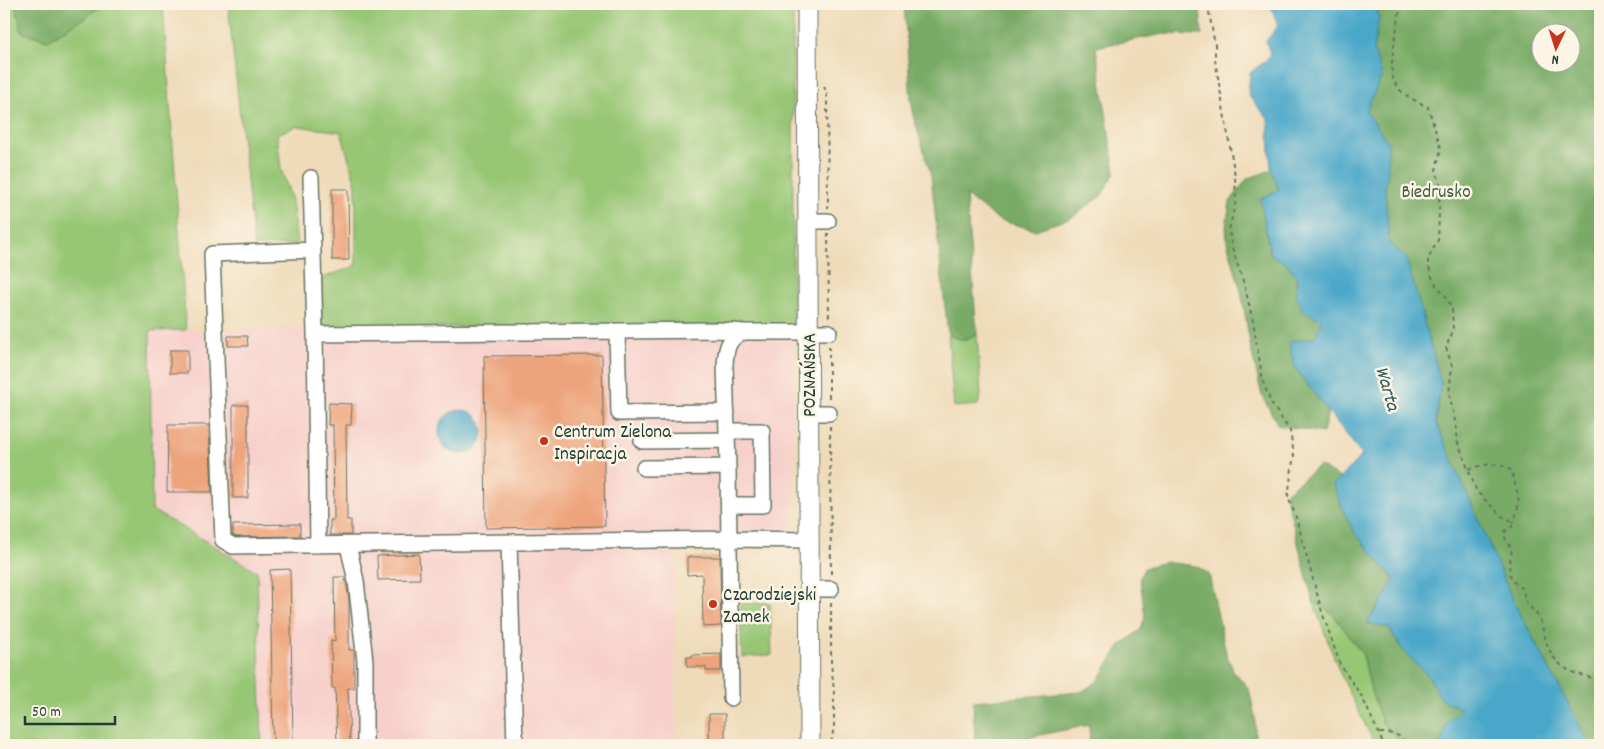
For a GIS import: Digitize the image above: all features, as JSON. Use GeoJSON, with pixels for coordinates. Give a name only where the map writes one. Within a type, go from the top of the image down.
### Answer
{"type":"FeatureCollection","features":[{"type":"Feature","properties":{"kind":"main road","name":"POZNAŃSKA"},"geometry":{"type":"LineString","coordinates":[[807,4],[810,745]]}},
{"type":"Feature","properties":{"kind":"lane"},"geometry":{"type":"LineString","coordinates":[[311,178],[318,545]]}},
{"type":"Feature","properties":{"kind":"lane"},"geometry":{"type":"LineString","coordinates":[[807,221],[828,221]]}},
{"type":"Feature","properties":{"kind":"lane"},"geometry":{"type":"LineString","coordinates":[[313,250],[212,254],[223,540],[232,546],[809,540]]}},
{"type":"Feature","properties":{"kind":"lane"},"geometry":{"type":"LineString","coordinates":[[315,334],[720,330],[744,332],[829,332]]}},
{"type":"Feature","properties":{"kind":"lane"},"geometry":{"type":"LineString","coordinates":[[617,331],[619,413],[727,412]]}},
{"type":"Feature","properties":{"kind":"lane"},"geometry":{"type":"LineString","coordinates":[[730,698],[729,505],[725,354],[731,339],[736,334],[744,332]]}},
{"type":"Feature","properties":{"kind":"lane"},"geometry":{"type":"LineString","coordinates":[[808,413],[829,413]]}},
{"type":"Feature","properties":{"kind":"lane"},"geometry":{"type":"LineString","coordinates":[[642,441],[727,436],[762,431],[763,505],[729,505]]}},
{"type":"Feature","properties":{"kind":"lane"},"geometry":{"type":"LineString","coordinates":[[644,468],[728,467]]}},
{"type":"Feature","properties":{"kind":"lane"},"geometry":{"type":"LineString","coordinates":[[509,543],[515,745]]}},
{"type":"Feature","properties":{"kind":"lane"},"geometry":{"type":"LineString","coordinates":[[348,545],[356,581],[365,661],[365,745]]}},
{"type":"Feature","properties":{"kind":"lane"},"geometry":{"type":"LineString","coordinates":[[809,589],[831,589]]}},
{"type":"Feature","properties":{"kind":"path"},"geometry":{"type":"LineString","coordinates":[[1210,4],[1209,12],[1215,45],[1215,60],[1235,176],[1236,201],[1229,230],[1232,248],[1244,284],[1253,321],[1263,382],[1271,403],[1290,430],[1294,454],[1288,497],[1296,517],[1322,612],[1340,664],[1362,697],[1384,745]]}},
{"type":"Feature","properties":{"kind":"path"},"geometry":{"type":"LineString","coordinates":[[1400,4],[1392,69],[1395,84],[1410,98],[1428,107],[1441,148],[1436,170],[1440,183],[1438,240],[1428,259],[1428,264],[1433,280],[1444,293],[1452,308],[1453,331],[1446,347],[1452,366],[1449,393],[1457,430],[1457,440],[1477,492],[1503,517],[1510,519],[1513,523]]}},
{"type":"Feature","properties":{"kind":"path"},"geometry":{"type":"LineString","coordinates":[[824,86],[827,95],[831,663],[834,690],[831,745]]}},
{"type":"Feature","properties":{"kind":"path"},"geometry":{"type":"LineString","coordinates":[[1468,470],[1481,465],[1495,464],[1506,466],[1512,471],[1518,495],[1518,509],[1512,527],[1505,531],[1504,534],[1507,543],[1512,548],[1509,574],[1516,584],[1522,588],[1527,603],[1538,616],[1548,650],[1568,670],[1593,678],[1600,683]]}},
{"type":"Feature","properties":{"kind":"path"},"geometry":{"type":"LineString","coordinates":[[1379,732],[1395,734],[1404,739],[1407,745]]}},
{"type":"Feature","properties":{"kind":"shaded area"},"geometry":{"type":"Polygon","coordinates":[[[793,325],[794,533],[674,546],[676,745],[262,745],[257,571],[152,511],[150,330],[793,325]]]}},
{"type":"Feature","properties":{"kind":"green space"},"geometry":{"type":"Polygon","coordinates":[[[4,4],[15,4],[22,32],[47,40],[89,15],[103,4],[163,4],[186,330],[150,331],[152,510],[257,571],[262,745],[4,745],[4,4]]]}},
{"type":"Feature","properties":{"kind":"green space"},"geometry":{"type":"Polygon","coordinates":[[[15,4],[103,4],[89,15],[48,40],[22,32],[15,4]]]}},
{"type":"Feature","properties":{"kind":"green space"},"geometry":{"type":"Polygon","coordinates":[[[228,4],[793,4],[793,325],[321,328],[322,278],[356,266],[356,185],[341,132],[297,126],[277,134],[281,169],[292,200],[297,245],[254,246],[228,4]]]}},
{"type":"Feature","properties":{"kind":"green space"},"geometry":{"type":"Polygon","coordinates":[[[904,4],[1200,4],[1202,35],[1164,34],[1096,47],[1115,173],[1101,196],[1071,218],[1035,230],[999,220],[966,196],[977,334],[963,340],[948,335],[931,175],[916,125],[911,100],[904,4]]]}},
{"type":"Feature","properties":{"kind":"green space","name":"Biedrusko"},"geometry":{"type":"Polygon","coordinates":[[[1376,4],[1594,4],[1598,16],[1598,33],[1600,36],[1600,745],[1590,745],[1514,602],[1436,422],[1441,382],[1389,244],[1385,189],[1388,171],[1366,111],[1382,75],[1373,49],[1379,18],[1376,4]]]}},
{"type":"Feature","properties":{"kind":"green space"},"geometry":{"type":"Polygon","coordinates":[[[1271,170],[1279,189],[1261,199],[1271,255],[1285,262],[1293,269],[1296,279],[1296,295],[1323,320],[1315,337],[1289,342],[1295,368],[1328,412],[1323,433],[1278,425],[1262,396],[1251,349],[1241,291],[1227,242],[1226,226],[1230,202],[1247,179],[1271,170]]]}},
{"type":"Feature","properties":{"kind":"green space"},"geometry":{"type":"Polygon","coordinates":[[[977,334],[981,395],[978,405],[954,407],[948,335],[963,340],[977,334]]]}},
{"type":"Feature","properties":{"kind":"green space"},"geometry":{"type":"Polygon","coordinates":[[[1319,466],[1340,478],[1333,485],[1346,517],[1356,535],[1395,580],[1367,623],[1389,628],[1404,652],[1429,677],[1441,699],[1461,709],[1446,725],[1441,745],[1404,745],[1383,724],[1372,694],[1363,655],[1333,614],[1313,601],[1285,493],[1319,466]]]}},
{"type":"Feature","properties":{"kind":"green space"},"geometry":{"type":"Polygon","coordinates":[[[1164,562],[1196,566],[1209,574],[1226,653],[1234,672],[1249,689],[1255,717],[1255,745],[1090,745],[1089,725],[991,745],[975,745],[973,701],[1081,692],[1098,681],[1120,646],[1141,629],[1145,617],[1140,578],[1144,568],[1164,562]]]}},
{"type":"Feature","properties":{"kind":"green space"},"geometry":{"type":"Polygon","coordinates":[[[1313,601],[1333,614],[1363,655],[1372,694],[1383,724],[1404,745],[1375,745],[1339,671],[1313,601]]]}},
{"type":"Feature","properties":{"kind":"green space"},"geometry":{"type":"Polygon","coordinates":[[[770,603],[772,655],[742,657],[740,604],[770,603]]]}},
{"type":"Feature","properties":{"kind":"water","name":"Warta"},"geometry":{"type":"Polygon","coordinates":[[[1270,4],[1376,4],[1379,18],[1373,49],[1382,75],[1366,111],[1388,142],[1388,171],[1385,189],[1389,244],[1406,257],[1441,382],[1436,422],[1514,602],[1590,745],[1441,745],[1446,725],[1461,709],[1441,699],[1429,677],[1404,652],[1389,628],[1367,623],[1395,580],[1356,535],[1346,517],[1333,485],[1362,455],[1295,368],[1289,342],[1315,337],[1322,320],[1303,311],[1296,295],[1297,278],[1288,264],[1271,255],[1265,227],[1261,199],[1279,189],[1271,170],[1268,119],[1248,95],[1250,73],[1271,56],[1266,41],[1278,26],[1270,4]]]}},
{"type":"Feature","properties":{"kind":"water"},"geometry":{"type":"Polygon","coordinates":[[[461,410],[473,414],[479,420],[483,432],[479,444],[473,450],[461,454],[449,450],[443,444],[439,432],[443,420],[449,414],[461,410]]]}},
{"type":"Feature","properties":{"kind":"building"},"geometry":{"type":"Polygon","coordinates":[[[332,189],[348,189],[349,260],[332,260],[332,189]]]}},
{"type":"Feature","properties":{"kind":"building"},"geometry":{"type":"Polygon","coordinates":[[[228,336],[247,336],[248,346],[228,346],[228,336]]]}},
{"type":"Feature","properties":{"kind":"building"},"geometry":{"type":"Polygon","coordinates":[[[170,350],[188,350],[188,373],[170,373],[170,350]]]}},
{"type":"Feature","properties":{"kind":"building","name":"Centrum Zielona Inspiracja"},"geometry":{"type":"Polygon","coordinates":[[[602,355],[605,526],[486,528],[484,356],[602,355]]]}},
{"type":"Feature","properties":{"kind":"building"},"geometry":{"type":"Polygon","coordinates":[[[329,403],[352,404],[351,425],[346,425],[347,520],[351,520],[351,535],[330,535],[330,520],[334,520],[333,425],[328,425],[329,403]]]}},
{"type":"Feature","properties":{"kind":"building"},"geometry":{"type":"Polygon","coordinates":[[[233,405],[248,405],[248,498],[233,498],[233,405]]]}},
{"type":"Feature","properties":{"kind":"building"},"geometry":{"type":"Polygon","coordinates":[[[168,425],[209,425],[212,492],[167,492],[168,425]]]}},
{"type":"Feature","properties":{"kind":"building"},"geometry":{"type":"Polygon","coordinates":[[[300,524],[300,536],[236,537],[233,535],[233,525],[300,524]]]}},
{"type":"Feature","properties":{"kind":"building"},"geometry":{"type":"Polygon","coordinates":[[[419,554],[420,579],[378,580],[377,556],[419,554]]]}},
{"type":"Feature","properties":{"kind":"building"},"geometry":{"type":"Polygon","coordinates":[[[687,557],[720,557],[721,626],[703,627],[702,574],[687,575],[687,557]]]}},
{"type":"Feature","properties":{"kind":"building"},"geometry":{"type":"Polygon","coordinates":[[[290,569],[293,741],[273,741],[270,570],[290,569]]]}},
{"type":"Feature","properties":{"kind":"building"},"geometry":{"type":"Polygon","coordinates":[[[334,577],[345,577],[349,599],[349,650],[354,650],[354,688],[348,688],[350,745],[337,745],[335,688],[332,688],[331,640],[335,641],[334,577]]]}},
{"type":"Feature","properties":{"kind":"building"},"geometry":{"type":"Polygon","coordinates":[[[721,654],[721,671],[706,671],[706,667],[687,667],[687,657],[692,657],[692,655],[721,654]]]}},
{"type":"Feature","properties":{"kind":"building"},"geometry":{"type":"Polygon","coordinates":[[[709,714],[725,714],[725,740],[709,741],[709,714]]]}},
{"type":"Feature","properties":{"kind":"waterway"},"geometry":{"type":"LineString","coordinates":[[1084,4],[1092,7]]}},
{"type":"Feature","properties":{"kind":"place","name":"Centrum Zielona Inspiracja"},"geometry":{"type":"Point","coordinates":[544,441]}},
{"type":"Feature","properties":{"kind":"place","name":"Czarodziejski Zamek"},"geometry":{"type":"Point","coordinates":[713,604]}}]}
